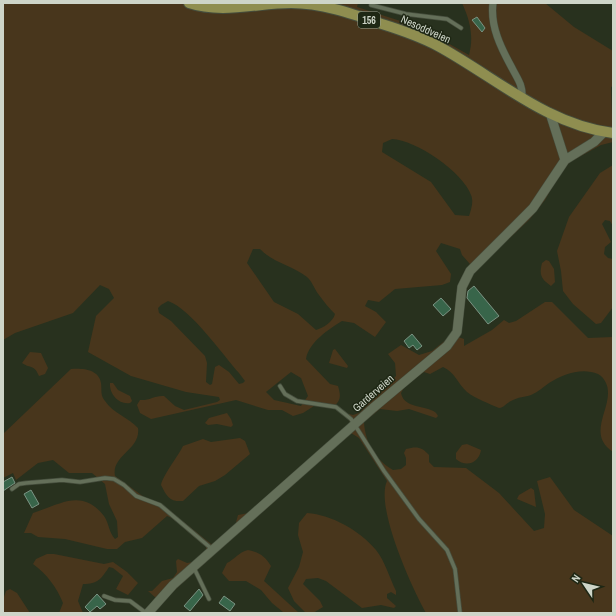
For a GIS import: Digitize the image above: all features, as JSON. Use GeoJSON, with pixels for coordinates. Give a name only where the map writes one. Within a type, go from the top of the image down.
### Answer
{"type":"FeatureCollection","features":[{"type":"Feature","properties":{"kind":"main road","name":"Nesoddveien"},"geometry":{"type":"LineString","coordinates":[[189,3],[208,7],[227,8],[292,3],[334,9],[392,27],[428,41],[550,113],[579,125],[609,132]]}},
{"type":"Feature","properties":{"kind":"street"},"geometry":{"type":"LineString","coordinates":[[493,3],[492,15],[495,28],[509,62],[522,85],[522,97]]}},
{"type":"Feature","properties":{"kind":"street"},"geometry":{"type":"LineString","coordinates":[[550,113],[565,160]]}},
{"type":"Feature","properties":{"kind":"street","name":"Garderveien"},"geometry":{"type":"LineString","coordinates":[[147,613],[163,594],[452,341],[457,332],[461,294],[465,279],[479,261],[533,208],[565,160],[609,132]]}},
{"type":"Feature","properties":{"kind":"lane"},"geometry":{"type":"LineString","coordinates":[[371,4],[406,14],[447,18],[461,28]]}},
{"type":"Feature","properties":{"kind":"lane"},"geometry":{"type":"LineString","coordinates":[[280,386],[285,394],[297,401],[328,405],[342,410],[351,419],[354,426],[384,471],[419,520],[448,550],[455,569],[460,613]]}},
{"type":"Feature","properties":{"kind":"lane"},"geometry":{"type":"LineString","coordinates":[[12,489],[19,484],[26,483],[62,480],[80,482],[105,478],[114,479],[124,485],[136,496],[163,507],[213,550]]}},
{"type":"Feature","properties":{"kind":"lane"},"geometry":{"type":"LineString","coordinates":[[194,567],[209,599]]}},
{"type":"Feature","properties":{"kind":"lane"},"geometry":{"type":"LineString","coordinates":[[104,596],[115,600],[130,601],[147,613]]}},
{"type":"Feature","properties":{"kind":"shaded area"},"geometry":{"type":"Polygon","coordinates":[[[3,3],[358,3],[357,7],[419,27],[469,55],[471,35],[467,16],[462,3],[545,3],[574,27],[613,51],[613,86],[611,87],[613,142],[601,145],[570,162],[560,173],[545,200],[529,220],[474,271],[472,276],[465,271],[470,264],[462,255],[460,249],[441,243],[436,251],[451,274],[450,282],[442,285],[395,289],[379,302],[368,300],[365,306],[376,312],[386,322],[375,337],[354,323],[342,321],[320,337],[311,347],[306,359],[330,384],[338,386],[340,398],[338,403],[333,407],[314,406],[303,413],[293,416],[282,410],[268,410],[236,400],[151,419],[140,413],[137,405],[140,400],[164,396],[175,406],[184,410],[220,400],[219,397],[186,392],[131,376],[88,352],[96,316],[114,298],[109,289],[100,285],[73,313],[15,333],[3,340],[3,3]],[[392,139],[383,143],[382,152],[431,182],[455,215],[469,216],[472,203],[471,195],[459,177],[449,167],[425,151],[402,141],[392,139]],[[253,249],[247,263],[274,302],[298,314],[316,330],[325,326],[334,317],[335,314],[321,298],[309,279],[301,273],[271,258],[260,249],[253,249]],[[168,301],[158,308],[159,313],[171,321],[205,356],[207,363],[206,382],[210,385],[212,384],[215,367],[219,365],[229,372],[239,384],[245,381],[196,322],[177,306],[168,301]],[[291,372],[266,392],[274,400],[301,406],[308,396],[301,378],[291,372]]]}},
{"type":"Feature","properties":{"kind":"shaded area"},"geometry":{"type":"Polygon","coordinates":[[[613,165],[613,226],[610,221],[605,220],[602,224],[611,242],[605,247],[604,254],[608,258],[613,259],[613,307],[601,323],[596,324],[573,304],[563,291],[557,251],[569,217],[600,173],[613,165]]]}},
{"type":"Feature","properties":{"kind":"shaded area"},"geometry":{"type":"Polygon","coordinates":[[[546,260],[549,261],[554,269],[555,282],[551,286],[543,279],[541,274],[542,263],[546,260]]]}},
{"type":"Feature","properties":{"kind":"shaded area"},"geometry":{"type":"Polygon","coordinates":[[[545,302],[552,302],[588,338],[613,337],[613,452],[605,444],[601,436],[602,419],[608,392],[606,383],[599,375],[586,371],[566,374],[549,383],[534,394],[509,402],[499,408],[478,399],[467,392],[451,372],[443,367],[430,374],[424,372],[405,386],[401,393],[403,399],[407,402],[435,412],[438,416],[436,418],[409,409],[397,411],[380,409],[364,422],[365,430],[372,450],[381,461],[393,470],[401,469],[406,465],[404,453],[406,449],[413,448],[419,448],[426,452],[429,455],[429,462],[434,467],[466,468],[499,493],[534,531],[544,528],[545,514],[537,481],[550,477],[574,510],[613,536],[613,613],[426,613],[404,567],[390,528],[386,509],[385,493],[387,481],[359,438],[351,433],[169,595],[152,613],[143,613],[156,598],[148,591],[152,591],[162,581],[173,578],[177,572],[176,561],[178,559],[187,563],[193,562],[206,551],[206,547],[172,518],[167,516],[142,538],[125,542],[117,549],[107,549],[65,539],[38,537],[31,533],[24,533],[33,513],[62,503],[79,500],[88,502],[96,507],[106,519],[113,537],[115,539],[118,537],[117,521],[109,504],[105,484],[92,473],[69,473],[53,460],[38,463],[16,480],[13,473],[3,478],[3,434],[71,369],[85,369],[94,372],[100,378],[103,399],[112,409],[138,428],[138,436],[135,442],[117,463],[115,476],[144,497],[160,503],[211,544],[216,543],[235,526],[238,515],[249,513],[351,423],[347,418],[349,414],[353,415],[359,413],[396,376],[395,363],[388,354],[401,345],[419,355],[432,351],[452,335],[464,339],[464,346],[492,330],[504,320],[509,323],[516,321],[545,302]]]}},
{"type":"Feature","properties":{"kind":"shaded area"},"geometry":{"type":"Polygon","coordinates":[[[335,349],[348,366],[347,368],[329,363],[333,350],[335,349]]]}},
{"type":"Feature","properties":{"kind":"shaded area"},"geometry":{"type":"Polygon","coordinates":[[[30,352],[41,353],[48,368],[45,374],[39,376],[34,368],[22,363],[30,352]]]}},
{"type":"Feature","properties":{"kind":"shaded area"},"geometry":{"type":"Polygon","coordinates":[[[110,383],[113,383],[118,390],[130,396],[132,401],[130,403],[126,403],[116,398],[111,391],[110,383]]]}},
{"type":"Feature","properties":{"kind":"shaded area"},"geometry":{"type":"Polygon","coordinates":[[[227,413],[233,425],[231,427],[217,424],[208,425],[205,423],[209,418],[227,413]]]}},
{"type":"Feature","properties":{"kind":"shaded area"},"geometry":{"type":"Polygon","coordinates":[[[240,438],[245,441],[250,454],[225,475],[215,481],[199,486],[183,501],[175,501],[167,496],[161,485],[162,481],[183,446],[203,439],[211,442],[240,438]]]}},
{"type":"Feature","properties":{"kind":"shaded area"},"geometry":{"type":"Polygon","coordinates":[[[467,444],[481,450],[478,458],[472,463],[468,464],[460,462],[456,459],[456,453],[462,445],[467,444]]]}},
{"type":"Feature","properties":{"kind":"shaded area"},"geometry":{"type":"Polygon","coordinates":[[[531,488],[534,490],[536,507],[517,499],[519,495],[531,488]]]}},
{"type":"Feature","properties":{"kind":"shaded area"},"geometry":{"type":"Polygon","coordinates":[[[307,513],[316,514],[335,520],[362,536],[376,550],[385,565],[396,591],[396,595],[391,592],[387,594],[387,598],[396,606],[394,608],[381,605],[362,608],[326,581],[318,578],[306,579],[303,584],[320,601],[323,607],[313,613],[306,613],[294,601],[288,588],[299,567],[303,552],[298,535],[299,523],[307,513]]]}},
{"type":"Feature","properties":{"kind":"shaded area"},"geometry":{"type":"Polygon","coordinates":[[[248,550],[259,553],[264,557],[271,566],[264,581],[299,613],[283,612],[272,603],[261,590],[246,581],[229,581],[222,573],[227,563],[242,552],[248,550]]]}},
{"type":"Feature","properties":{"kind":"shaded area"},"geometry":{"type":"Polygon","coordinates":[[[47,554],[54,554],[104,564],[113,562],[127,572],[138,583],[128,595],[116,589],[123,576],[113,568],[109,567],[104,575],[96,582],[83,584],[78,601],[83,613],[59,613],[63,603],[58,592],[47,577],[33,564],[36,559],[47,554]]]}},
{"type":"Feature","properties":{"kind":"shaded area"},"geometry":{"type":"Polygon","coordinates":[[[10,589],[17,593],[30,613],[3,613],[3,600],[6,591],[10,589]]]}},
{"type":"Feature","properties":{"kind":"building"},"geometry":{"type":"Polygon","coordinates":[[[477,17],[485,28],[482,32],[472,20],[477,17]]]}},
{"type":"Feature","properties":{"kind":"building"},"geometry":{"type":"Polygon","coordinates":[[[474,286],[499,316],[488,324],[467,298],[468,291],[474,286]]]}},
{"type":"Feature","properties":{"kind":"building"},"geometry":{"type":"Polygon","coordinates":[[[441,298],[451,309],[443,316],[433,305],[441,298]]]}},
{"type":"Feature","properties":{"kind":"building"},"geometry":{"type":"Polygon","coordinates":[[[412,334],[422,346],[417,350],[413,345],[409,348],[404,341],[412,334]]]}},
{"type":"Feature","properties":{"kind":"building"},"geometry":{"type":"Polygon","coordinates":[[[12,477],[15,483],[3,491],[3,482],[12,477]]]}},
{"type":"Feature","properties":{"kind":"building"},"geometry":{"type":"Polygon","coordinates":[[[31,490],[39,504],[32,508],[24,494],[31,490]]]}},
{"type":"Feature","properties":{"kind":"building"},"geometry":{"type":"Polygon","coordinates":[[[199,589],[203,595],[190,611],[184,606],[199,589]]]}},
{"type":"Feature","properties":{"kind":"building"},"geometry":{"type":"Polygon","coordinates":[[[97,594],[106,604],[100,609],[97,606],[90,612],[85,607],[97,594]]]}},
{"type":"Feature","properties":{"kind":"building"},"geometry":{"type":"Polygon","coordinates":[[[224,596],[235,604],[230,611],[219,603],[224,596]]]}}]}
